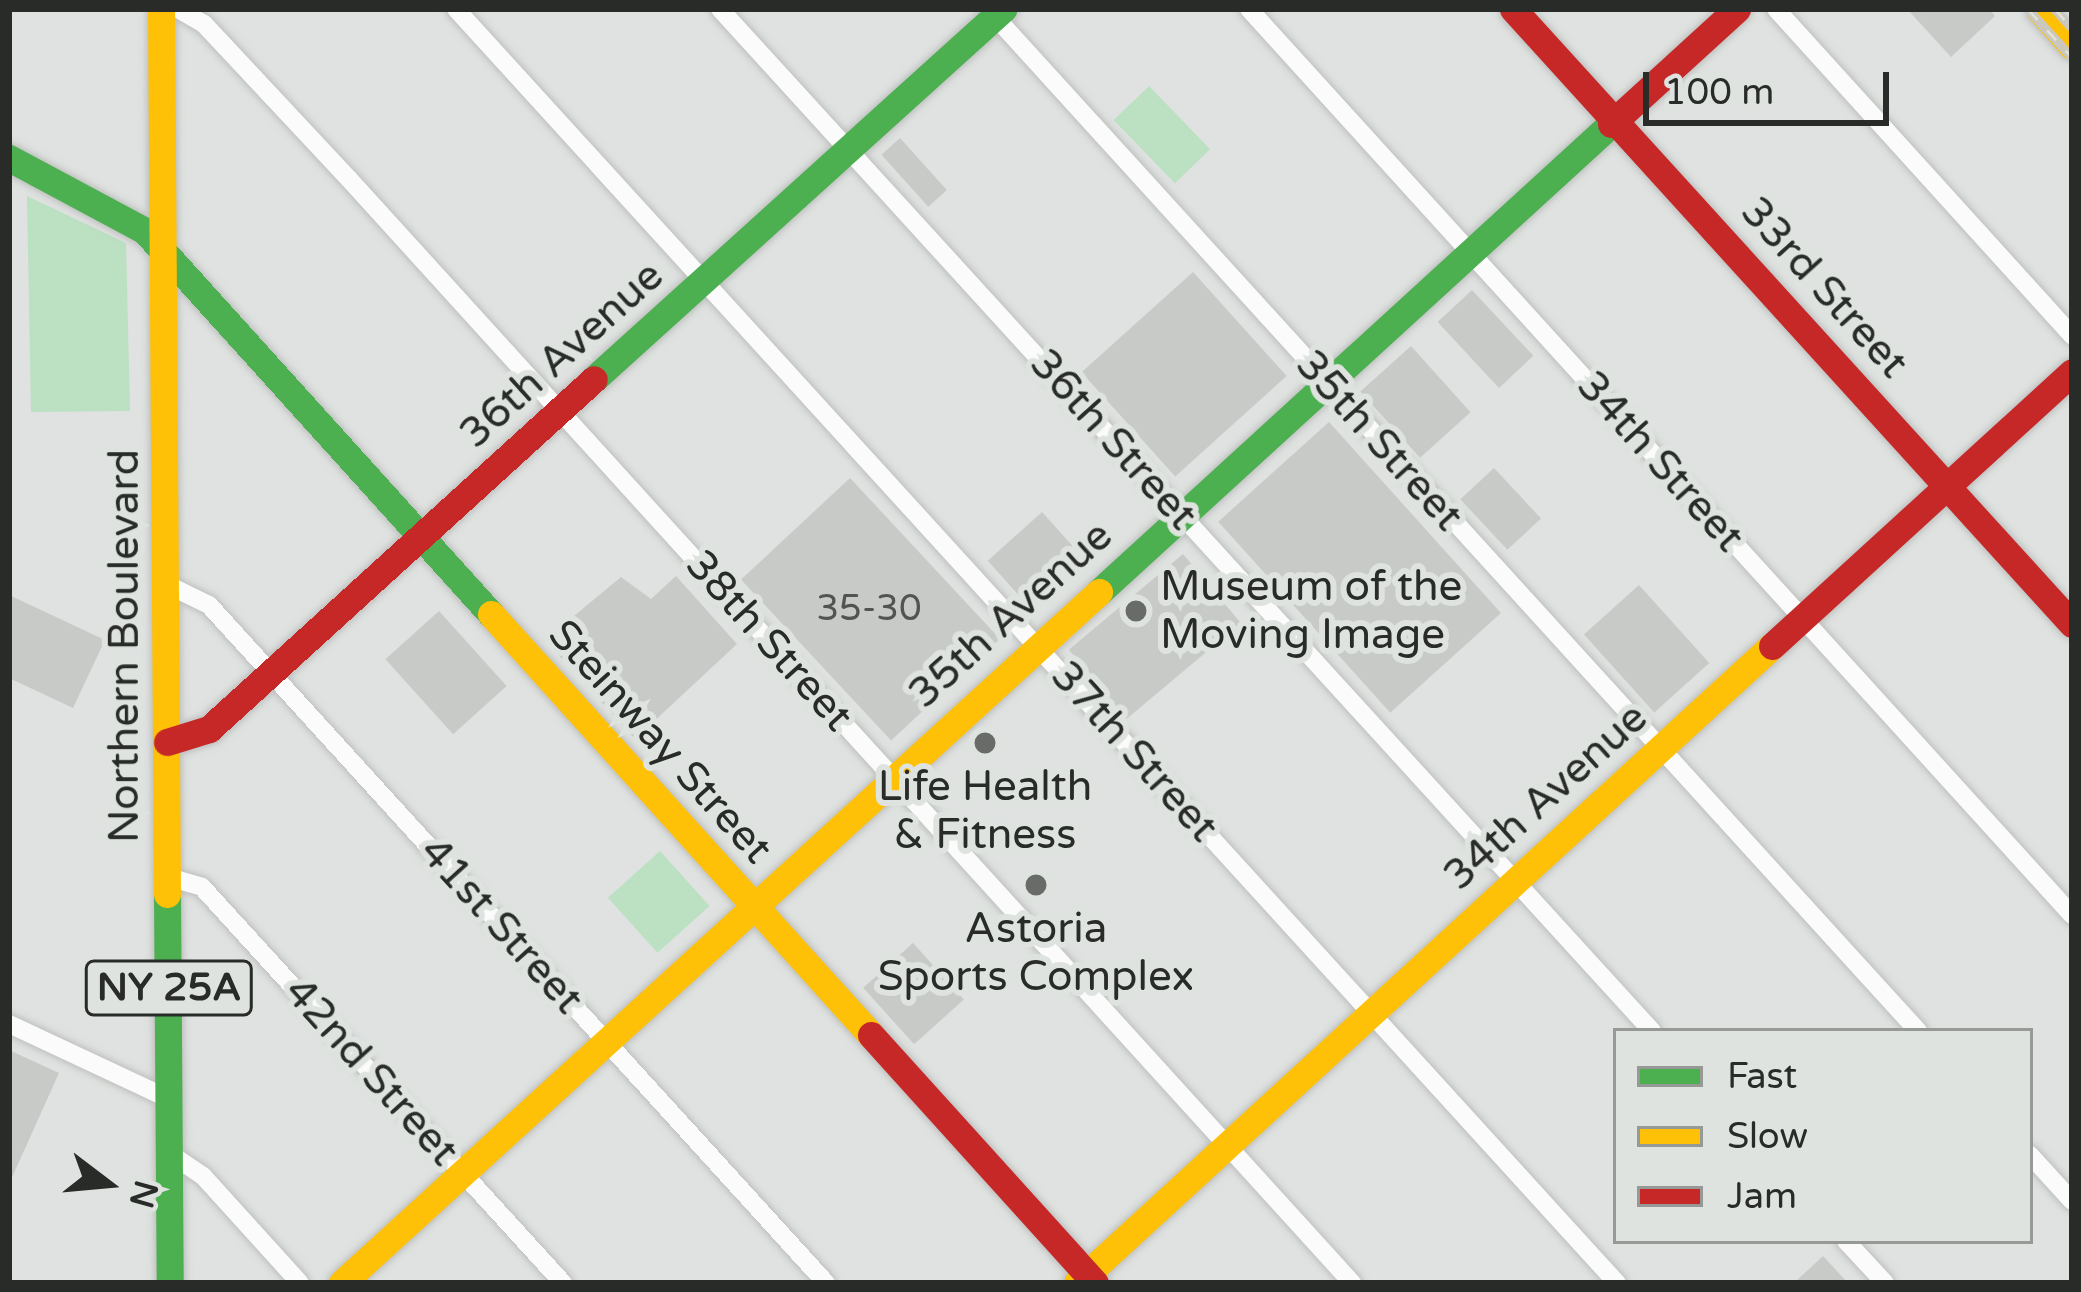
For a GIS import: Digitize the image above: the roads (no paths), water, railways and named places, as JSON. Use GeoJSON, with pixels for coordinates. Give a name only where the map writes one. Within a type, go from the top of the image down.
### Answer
{"type":"FeatureCollection","features":[{"type":"Feature","properties":{"kind":"street","name":"Northern Boulevard"},"geometry":{"type":"LineString","coordinates":[[161,9],[170,1283]]}},
{"type":"Feature","properties":{"kind":"street","name":"38th Street"},"geometry":{"type":"LineString","coordinates":[[178,9],[204,24],[1352,1283]]}},
{"type":"Feature","properties":{"kind":"street","name":"37th Street"},"geometry":{"type":"LineString","coordinates":[[456,9],[1616,1283]]}},
{"type":"Feature","properties":{"kind":"street","name":"36th Street"},"geometry":{"type":"LineString","coordinates":[[720,9],[1649,1028]]}},
{"type":"Feature","properties":{"kind":"street","name":"34th Street"},"geometry":{"type":"LineString","coordinates":[[1249,9],[2072,915]]}},
{"type":"Feature","properties":{"kind":"street","name":"33rd Street"},"geometry":{"type":"LineString","coordinates":[[1513,9],[2072,624]]}},
{"type":"Feature","properties":{"kind":"street","name":"35th Avenue"},"geometry":{"type":"LineString","coordinates":[[342,1283],[1737,9]]}},
{"type":"Feature","properties":{"kind":"street"},"geometry":{"type":"LineString","coordinates":[[1776,9],[2072,336]]}},
{"type":"Feature","properties":{"kind":"street"},"geometry":{"type":"LineString","coordinates":[[2039,9],[2072,46]]}},
{"type":"Feature","properties":{"kind":"street","name":"36th Avenue"},"geometry":{"type":"LineString","coordinates":[[167,742],[209,729],[420,542],[995,11]]}},
{"type":"Feature","properties":{"kind":"street","name":"35th Street"},"geometry":{"type":"LineString","coordinates":[[995,11],[1915,1028]]}},
{"type":"Feature","properties":{"kind":"street","name":"Steinway Street"},"geometry":{"type":"LineString","coordinates":[[9,158],[125,215],[165,256],[1086,1280]]}},
{"type":"Feature","properties":{"kind":"street","name":"34th Avenue"},"geometry":{"type":"LineString","coordinates":[[1086,1280],[2072,372]]}},
{"type":"Feature","properties":{"kind":"street","name":"41st Street"},"geometry":{"type":"LineString","coordinates":[[166,584],[209,604],[826,1283]]}},
{"type":"Feature","properties":{"kind":"street","name":"42nd Street"},"geometry":{"type":"LineString","coordinates":[[168,878],[202,887],[563,1283]]}},
{"type":"Feature","properties":{"kind":"street"},"geometry":{"type":"LineString","coordinates":[[9,1024],[169,1100]]}},
{"type":"Feature","properties":{"kind":"street"},"geometry":{"type":"LineString","coordinates":[[169,1153],[203,1176],[300,1283]]}},
{"type":"Feature","properties":{"kind":"street"},"geometry":{"type":"LineString","coordinates":[[2033,1158],[2072,1201]]}},
{"type":"Feature","properties":{"kind":"street"},"geometry":{"type":"LineString","coordinates":[[1849,1244],[1885,1283]]}},
{"type":"Feature","properties":{"kind":"railway"},"geometry":{"type":"LineString","coordinates":[[2028,9],[2072,57]]}},
{"type":"Feature","properties":{"kind":"railway"},"geometry":{"type":"LineString","coordinates":[[2055,9],[2072,28]]}},
{"type":"Feature","properties":{"kind":"place","name":"Museum of the Moving Image"},"geometry":{"type":"Point","coordinates":[1136,611]}},
{"type":"Feature","properties":{"kind":"place","name":"Life Health & Fitness"},"geometry":{"type":"Point","coordinates":[985,743]}},
{"type":"Feature","properties":{"kind":"place","name":"Astoria Sports Complex"},"geometry":{"type":"Point","coordinates":[1036,885]}}]}
